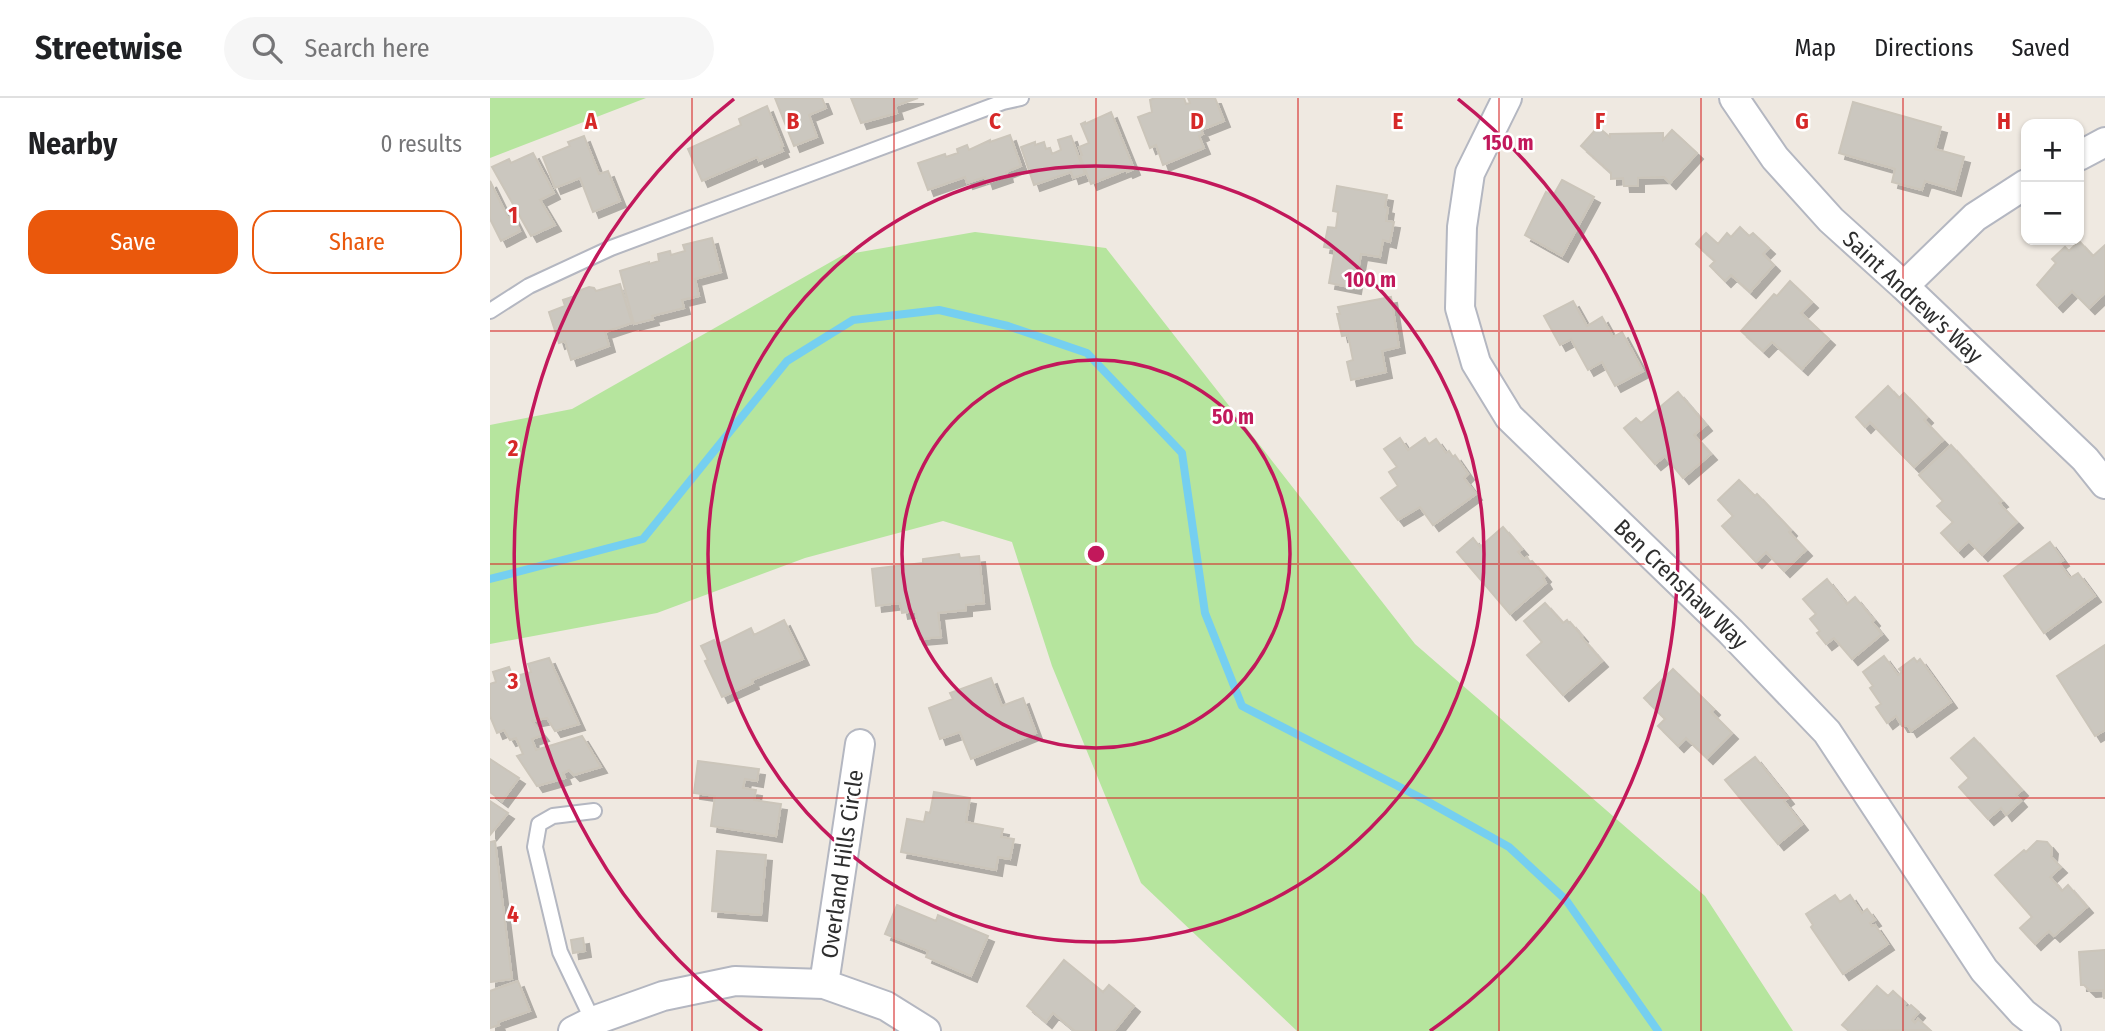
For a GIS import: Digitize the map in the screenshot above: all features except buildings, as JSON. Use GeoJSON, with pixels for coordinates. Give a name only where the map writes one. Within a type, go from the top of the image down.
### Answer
{"type":"FeatureCollection","features":[{"type":"Feature","properties":{"kind":"street","name":"Ben Crenshaw Way"},"geometry":{"type":"LineString","coordinates":[[1507,98],[1470,173],[1461,227],[1460,308],[1476,363],[1509,417],[1731,632],[1827,732],[1984,970],[2023,1013],[2046,1031]]}},
{"type":"Feature","properties":{"kind":"street","name":"Saint Andrew's Way"},"geometry":{"type":"LineString","coordinates":[[1734,98],[1775,159],[1831,220],[2085,459],[2105,484]]}},
{"type":"Feature","properties":{"kind":"street"},"geometry":{"type":"LineString","coordinates":[[2084,153],[2105,142]]}},
{"type":"Feature","properties":{"kind":"street"},"geometry":{"type":"LineString","coordinates":[[1904,286],[1975,217],[2021,187]]}},
{"type":"Feature","properties":{"kind":"street","name":"Overland Hills Circle"},"geometry":{"type":"LineString","coordinates":[[824,984],[860,744]]}},
{"type":"Feature","properties":{"kind":"street"},"geometry":{"type":"LineString","coordinates":[[583,1026],[663,996],[735,981],[824,984],[886,1006],[926,1031]]}},
{"type":"Feature","properties":{"kind":"lane"},"geometry":{"type":"LineString","coordinates":[[490,311],[529,286],[611,248],[990,107],[1021,98]]}},
{"type":"Feature","properties":{"kind":"lane"},"geometry":{"type":"LineString","coordinates":[[583,1026],[560,952],[535,847],[539,824],[553,816],[594,811]]}},
{"type":"Feature","properties":{"kind":"green space"},"geometry":{"type":"Polygon","coordinates":[[[490,98],[646,98],[490,158],[490,98]]]}},
{"type":"Feature","properties":{"kind":"green space"},"geometry":{"type":"Polygon","coordinates":[[[975,232],[1106,248],[1415,644],[1705,896],[1793,1031],[1297,1031],[1141,883],[1052,666],[1012,542],[943,521],[805,558],[657,613],[490,644],[490,425],[572,409],[843,255],[975,232]]]}},
{"type":"Feature","properties":{"kind":"waterway"},"geometry":{"type":"LineString","coordinates":[[490,579],[643,539],[787,361],[853,320],[939,310],[1008,326],[1087,353],[1182,453],[1205,613],[1242,706],[1425,800],[1509,847],[1566,900],[1658,1031]]}}]}
